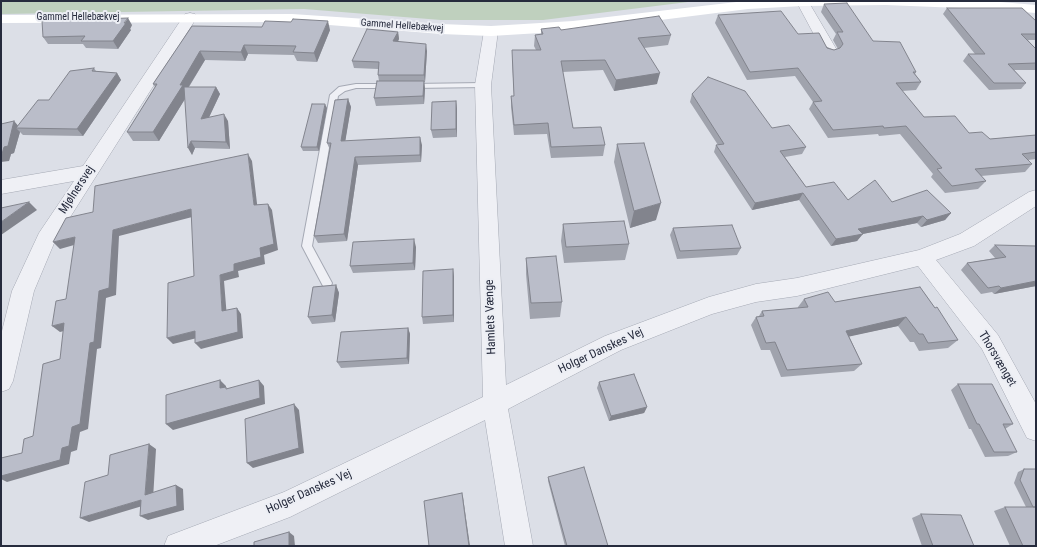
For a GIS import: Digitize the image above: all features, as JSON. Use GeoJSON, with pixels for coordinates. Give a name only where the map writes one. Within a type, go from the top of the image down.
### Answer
{"type":"FeatureCollection","features":[{"type":"Feature","properties":{"kind":"main road","name":"Gammel Hellebækvej"},"geometry":{"type":"LineString","coordinates":[[1,19],[190,17],[292,18],[491,31],[572,26],[748,5],[802,2],[892,2],[984,5],[1036,10]]}},
{"type":"Feature","properties":{"kind":"street"},"geometry":{"type":"LineString","coordinates":[[802,2],[830,52]]}},
{"type":"Feature","properties":{"kind":"street","name":"Mjølnersvej"},"geometry":{"type":"LineString","coordinates":[[1,381],[23,291],[46,238],[190,17]]}},
{"type":"Feature","properties":{"kind":"street","name":"Hamlets Vænge"},"geometry":{"type":"LineString","coordinates":[[491,31],[483,85],[495,403],[520,546]]}},
{"type":"Feature","properties":{"kind":"street"},"geometry":{"type":"LineString","coordinates":[[1,187],[46,178],[88,172]]}},
{"type":"Feature","properties":{"kind":"street","name":"Holger Danskes Vej"},"geometry":{"type":"LineString","coordinates":[[178,546],[290,503],[495,403],[613,343],[709,306],[756,293],[797,287],[922,258],[967,240],[1036,197]]}},
{"type":"Feature","properties":{"kind":"street","name":"Thorsvænget"},"geometry":{"type":"LineString","coordinates":[[922,258],[990,342],[1036,428]]}},
{"type":"Feature","properties":{"kind":"lane"},"geometry":{"type":"LineString","coordinates":[[327,283],[307,246],[334,95],[342,89],[356,86],[483,85]]}},
{"type":"Feature","properties":{"kind":"green space"},"geometry":{"type":"Polygon","coordinates":[[[1,1],[696,1],[543,20],[441,20],[304,9],[1,14],[1,1]]]}},
{"type":"Feature","properties":{"kind":"building"},"geometry":{"type":"Polygon","coordinates":[[[847,3],[873,41],[900,42],[916,72],[913,72],[921,82],[896,83],[924,117],[955,116],[969,133],[982,132],[990,139],[1036,135],[1036,152],[1022,154],[1032,164],[975,169],[986,181],[952,186],[937,169],[942,168],[906,126],[884,128],[883,126],[833,130],[813,102],[822,101],[798,68],[750,72],[718,15],[781,11],[798,34],[819,33],[827,48],[834,50],[840,48],[843,44],[837,32],[843,32],[824,4],[847,3]]]}},
{"type":"Feature","properties":{"kind":"building"},"geometry":{"type":"Polygon","coordinates":[[[947,8],[1022,8],[1036,21],[1036,34],[1021,34],[1036,49],[1036,63],[1008,64],[1026,83],[994,83],[968,54],[985,54],[947,8]]]}},
{"type":"Feature","properties":{"kind":"building"},"geometry":{"type":"Polygon","coordinates":[[[659,16],[671,35],[638,38],[660,73],[616,80],[605,60],[561,61],[573,128],[601,127],[605,145],[551,147],[548,123],[514,125],[511,96],[514,96],[512,50],[541,50],[535,35],[543,34],[541,29],[559,27],[561,30],[659,16]]]}},
{"type":"Feature","properties":{"kind":"building"},"geometry":{"type":"Polygon","coordinates":[[[128,18],[113,41],[81,41],[85,36],[43,37],[42,21],[128,18]]]}},
{"type":"Feature","properties":{"kind":"building"},"geometry":{"type":"Polygon","coordinates":[[[293,19],[328,21],[314,53],[293,52],[296,46],[244,45],[241,52],[200,51],[180,85],[183,85],[153,132],[127,132],[157,84],[153,84],[192,26],[262,27],[265,21],[291,22],[293,19]]]}},
{"type":"Feature","properties":{"kind":"building"},"geometry":{"type":"Polygon","coordinates":[[[367,29],[398,32],[393,41],[426,44],[424,75],[378,75],[379,62],[352,61],[367,29]]]}},
{"type":"Feature","properties":{"kind":"building"},"geometry":{"type":"Polygon","coordinates":[[[94,68],[92,71],[117,73],[77,129],[16,128],[38,100],[49,100],[70,71],[94,68]]]}},
{"type":"Feature","properties":{"kind":"building"},"geometry":{"type":"Polygon","coordinates":[[[708,77],[745,91],[772,128],[789,125],[806,147],[780,151],[806,187],[834,182],[848,200],[875,180],[892,202],[927,190],[951,213],[927,220],[923,216],[858,229],[863,234],[836,239],[803,193],[755,203],[716,145],[724,144],[692,94],[708,77]]]}},
{"type":"Feature","properties":{"kind":"building"},"geometry":{"type":"Polygon","coordinates":[[[377,81],[424,81],[423,96],[374,98],[377,81]]]}},
{"type":"Feature","properties":{"kind":"building"},"geometry":{"type":"Polygon","coordinates":[[[184,87],[216,87],[201,119],[224,114],[226,142],[191,141],[188,148],[184,87]]]}},
{"type":"Feature","properties":{"kind":"building"},"geometry":{"type":"Polygon","coordinates":[[[348,99],[341,141],[420,137],[420,155],[355,157],[344,234],[314,236],[331,143],[327,143],[335,100],[348,99]]]}},
{"type":"Feature","properties":{"kind":"building"},"geometry":{"type":"Polygon","coordinates":[[[456,101],[456,129],[431,130],[432,102],[456,101]]]}},
{"type":"Feature","properties":{"kind":"building"},"geometry":{"type":"Polygon","coordinates":[[[312,104],[325,104],[317,147],[301,147],[312,104]]]}},
{"type":"Feature","properties":{"kind":"building"},"geometry":{"type":"Polygon","coordinates":[[[14,121],[8,146],[4,147],[1,154],[1,124],[14,121]]]}},
{"type":"Feature","properties":{"kind":"building"},"geometry":{"type":"Polygon","coordinates":[[[644,143],[661,203],[634,211],[617,144],[644,143]]]}},
{"type":"Feature","properties":{"kind":"building"},"geometry":{"type":"Polygon","coordinates":[[[248,154],[254,205],[268,204],[274,244],[260,248],[261,257],[234,264],[234,271],[220,275],[222,311],[237,308],[238,332],[195,343],[195,331],[167,338],[168,283],[194,276],[191,209],[113,230],[109,288],[99,291],[94,342],[90,343],[80,424],[72,427],[69,446],[62,448],[60,460],[1,476],[1,458],[22,453],[24,439],[33,436],[43,364],[60,359],[64,323],[52,326],[56,301],[66,299],[75,237],[53,242],[66,218],[93,212],[95,186],[248,154]]]}},
{"type":"Feature","properties":{"kind":"building"},"geometry":{"type":"Polygon","coordinates":[[[29,202],[1,222],[1,208],[29,202]]]}},
{"type":"Feature","properties":{"kind":"building"},"geometry":{"type":"Polygon","coordinates":[[[624,221],[629,244],[566,247],[563,224],[624,221]]]}},
{"type":"Feature","properties":{"kind":"building"},"geometry":{"type":"Polygon","coordinates":[[[732,225],[741,248],[680,251],[673,228],[732,225]]]}},
{"type":"Feature","properties":{"kind":"building"},"geometry":{"type":"Polygon","coordinates":[[[414,239],[413,263],[350,266],[353,242],[414,239]]]}},
{"type":"Feature","properties":{"kind":"building"},"geometry":{"type":"Polygon","coordinates":[[[995,245],[1036,246],[1036,281],[1001,288],[999,286],[988,288],[967,263],[1006,257],[995,245]]]}},
{"type":"Feature","properties":{"kind":"building"},"geometry":{"type":"Polygon","coordinates":[[[556,256],[562,302],[531,303],[526,258],[556,256]]]}},
{"type":"Feature","properties":{"kind":"building"},"geometry":{"type":"Polygon","coordinates":[[[453,269],[453,315],[422,317],[423,271],[453,269]]]}},
{"type":"Feature","properties":{"kind":"building"},"geometry":{"type":"Polygon","coordinates":[[[336,285],[332,315],[308,317],[313,287],[336,285]]]}},
{"type":"Feature","properties":{"kind":"building"},"geometry":{"type":"Polygon","coordinates":[[[920,287],[935,308],[937,307],[958,340],[928,343],[923,334],[919,334],[906,317],[846,331],[862,364],[787,370],[775,342],[766,343],[756,317],[764,316],[762,311],[808,307],[804,299],[828,292],[835,302],[920,287]]]}},
{"type":"Feature","properties":{"kind":"building"},"geometry":{"type":"Polygon","coordinates":[[[408,328],[407,358],[337,362],[341,332],[408,328]]]}},
{"type":"Feature","properties":{"kind":"building"},"geometry":{"type":"Polygon","coordinates":[[[634,374],[647,407],[611,416],[599,382],[634,374]]]}},
{"type":"Feature","properties":{"kind":"building"},"geometry":{"type":"Polygon","coordinates":[[[220,380],[220,388],[226,387],[226,389],[259,380],[260,398],[166,424],[166,395],[220,380]]]}},
{"type":"Feature","properties":{"kind":"building"},"geometry":{"type":"Polygon","coordinates":[[[958,384],[992,384],[1013,424],[1003,424],[1017,452],[994,452],[979,424],[977,424],[958,384]]]}},
{"type":"Feature","properties":{"kind":"building"},"geometry":{"type":"Polygon","coordinates":[[[294,404],[299,448],[247,463],[245,419],[294,404]]]}},
{"type":"Feature","properties":{"kind":"building"},"geometry":{"type":"Polygon","coordinates":[[[149,444],[145,495],[176,485],[177,506],[140,516],[141,500],[80,518],[85,482],[108,475],[110,455],[149,444]]]}},
{"type":"Feature","properties":{"kind":"building"},"geometry":{"type":"Polygon","coordinates":[[[584,467],[608,546],[567,546],[548,477],[584,467]]]}},
{"type":"Feature","properties":{"kind":"building"},"geometry":{"type":"Polygon","coordinates":[[[1024,469],[1036,469],[1036,507],[1033,507],[1020,480],[1024,469]]]}},
{"type":"Feature","properties":{"kind":"building"},"geometry":{"type":"Polygon","coordinates":[[[462,493],[469,546],[429,546],[424,501],[462,493]]]}},
{"type":"Feature","properties":{"kind":"building"},"geometry":{"type":"Polygon","coordinates":[[[1005,507],[1036,507],[1036,546],[1023,546],[1005,507]]]}},
{"type":"Feature","properties":{"kind":"building"},"geometry":{"type":"Polygon","coordinates":[[[921,514],[961,515],[974,546],[933,546],[921,514]]]}},
{"type":"Feature","properties":{"kind":"building"},"geometry":{"type":"Polygon","coordinates":[[[289,532],[289,546],[254,546],[254,542],[289,532]]]}}]}
